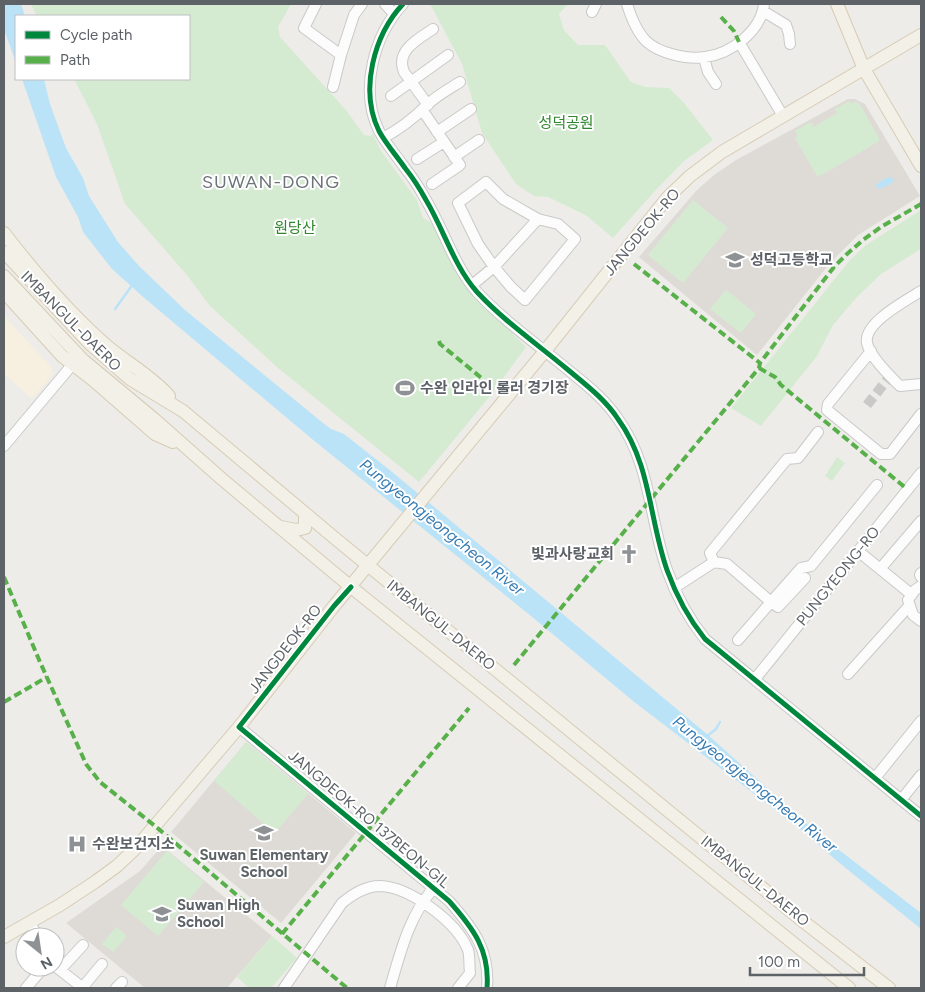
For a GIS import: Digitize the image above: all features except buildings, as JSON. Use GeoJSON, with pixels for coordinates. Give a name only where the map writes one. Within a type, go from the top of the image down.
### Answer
{"type":"FeatureCollection","features":[{"type":"Feature","properties":{"kind":"main road"},"geometry":{"type":"LineString","coordinates":[[837,4],[864,69],[921,166]]}},
{"type":"Feature","properties":{"kind":"main road","name":"JANGDEOK-RO"},"geometry":{"type":"LineString","coordinates":[[4,937],[95,882],[117,866],[136,848],[239,727],[334,606],[545,351],[666,198],[704,165],[742,139],[921,34]]}},
{"type":"Feature","properties":{"kind":"main road"},"geometry":{"type":"LineString","coordinates":[[4,234],[23,258],[106,345],[166,392],[182,411]]}},
{"type":"Feature","properties":{"kind":"main road","name":"IMBANGUL-DAERO"},"geometry":{"type":"LineString","coordinates":[[4,252],[90,344],[130,379],[182,411],[368,566],[796,916],[889,988]]}},
{"type":"Feature","properties":{"kind":"main road","name":"IMBANGUL-DAERO"},"geometry":{"type":"LineString","coordinates":[[4,276],[83,360],[154,419],[182,446],[351,587],[849,988]]}},
{"type":"Feature","properties":{"kind":"main road"},"geometry":{"type":"LineString","coordinates":[[4,292],[72,365],[93,380],[155,434],[182,446]]}},
{"type":"Feature","properties":{"kind":"main road"},"geometry":{"type":"LineString","coordinates":[[278,526],[296,530],[305,528],[305,514]]}},
{"type":"Feature","properties":{"kind":"street"},"geometry":{"type":"LineString","coordinates":[[316,4],[304,28],[341,55]]}},
{"type":"Feature","properties":{"kind":"street"},"geometry":{"type":"LineString","coordinates":[[333,86],[354,15],[362,4]]}},
{"type":"Feature","properties":{"kind":"street"},"geometry":{"type":"LineString","coordinates":[[385,4],[394,14]]}},
{"type":"Feature","properties":{"kind":"street"},"geometry":{"type":"LineString","coordinates":[[403,4],[394,14],[378,46],[371,75],[373,113],[383,138],[426,200],[455,259],[472,286],[502,316],[587,386],[618,418],[640,459],[664,560],[674,588],[682,606],[705,639],[921,816]]}},
{"type":"Feature","properties":{"kind":"street"},"geometry":{"type":"LineString","coordinates":[[627,4],[637,28],[652,50],[673,55],[704,58],[723,51],[740,42],[755,27],[764,7],[786,25],[790,44]]}},
{"type":"Feature","properties":{"kind":"street"},"geometry":{"type":"LineString","coordinates":[[432,184],[460,165],[437,132],[402,66],[405,52],[410,44],[433,29]]}},
{"type":"Feature","properties":{"kind":"street"},"geometry":{"type":"LineString","coordinates":[[740,42],[783,116]]}},
{"type":"Feature","properties":{"kind":"street"},"geometry":{"type":"LineString","coordinates":[[391,96],[448,55]]}},
{"type":"Feature","properties":{"kind":"street"},"geometry":{"type":"LineString","coordinates":[[704,58],[708,72],[716,84]]}},
{"type":"Feature","properties":{"kind":"street"},"geometry":{"type":"LineString","coordinates":[[383,138],[460,82]]}},
{"type":"Feature","properties":{"kind":"street"},"geometry":{"type":"LineString","coordinates":[[437,132],[471,109]]}},
{"type":"Feature","properties":{"kind":"street"},"geometry":{"type":"LineString","coordinates":[[454,156],[479,140]]}},
{"type":"Feature","properties":{"kind":"street"},"geometry":{"type":"LineString","coordinates":[[417,159],[444,142]]}},
{"type":"Feature","properties":{"kind":"street"},"geometry":{"type":"LineString","coordinates":[[486,182],[503,199],[538,219],[558,224],[575,238],[525,300],[494,267],[478,244],[458,203],[486,182]]}},
{"type":"Feature","properties":{"kind":"street"},"geometry":{"type":"LineString","coordinates":[[472,286],[494,267],[538,219]]}},
{"type":"Feature","properties":{"kind":"street"},"geometry":{"type":"LineString","coordinates":[[921,291],[891,309],[876,323],[868,332],[867,342],[889,378],[900,386],[921,384]]}},
{"type":"Feature","properties":{"kind":"street"},"geometry":{"type":"LineString","coordinates":[[871,351],[828,404],[827,410],[881,454],[885,455],[890,454],[921,414]]}},
{"type":"Feature","properties":{"kind":"street"},"geometry":{"type":"LineString","coordinates":[[4,446],[72,365]]}},
{"type":"Feature","properties":{"kind":"street"},"geometry":{"type":"LineString","coordinates":[[714,562],[710,553],[787,459],[798,458],[818,432]]}},
{"type":"Feature","properties":{"kind":"street","name":"PUNGYEONG-RO"},"geometry":{"type":"LineString","coordinates":[[755,679],[921,473]]}},
{"type":"Feature","properties":{"kind":"street"},"geometry":{"type":"LineString","coordinates":[[738,640],[801,568],[811,566],[878,485]]}},
{"type":"Feature","properties":{"kind":"street"},"geometry":{"type":"LineString","coordinates":[[880,569],[921,521]]}},
{"type":"Feature","properties":{"kind":"street"},"geometry":{"type":"LineString","coordinates":[[858,551],[911,594]]}},
{"type":"Feature","properties":{"kind":"street"},"geometry":{"type":"LineString","coordinates":[[674,588],[714,562],[727,564],[778,607],[805,578]]}},
{"type":"Feature","properties":{"kind":"street"},"geometry":{"type":"LineString","coordinates":[[921,573],[921,577]]}},
{"type":"Feature","properties":{"kind":"street"},"geometry":{"type":"LineString","coordinates":[[921,586],[911,594],[908,600],[913,615],[921,621]]}},
{"type":"Feature","properties":{"kind":"street"},"geometry":{"type":"LineString","coordinates":[[848,674],[909,606]]}},
{"type":"Feature","properties":{"kind":"street"},"geometry":{"type":"LineString","coordinates":[[874,778],[921,721]]}},
{"type":"Feature","properties":{"kind":"street","name":"JANGDEOK-RO 137BEON-GIL"},"geometry":{"type":"LineString","coordinates":[[239,727],[449,901],[477,936],[485,956],[488,978],[487,988]]}},
{"type":"Feature","properties":{"kind":"street"},"geometry":{"type":"LineString","coordinates":[[901,800],[921,775]]}},
{"type":"Feature","properties":{"kind":"street"},"geometry":{"type":"LineString","coordinates":[[284,988],[342,903],[353,893],[365,888],[380,886],[396,889],[416,898],[434,910],[456,931],[468,950],[470,973],[458,988]]}},
{"type":"Feature","properties":{"kind":"street"},"geometry":{"type":"LineString","coordinates":[[390,988],[406,935],[423,903],[434,888]]}},
{"type":"Feature","properties":{"kind":"street"},"geometry":{"type":"LineString","coordinates":[[30,923],[32,927]]}},
{"type":"Feature","properties":{"kind":"street"},"geometry":{"type":"LineString","coordinates":[[65,962],[83,945]]}},
{"type":"Feature","properties":{"kind":"street"},"geometry":{"type":"LineString","coordinates":[[65,974],[79,987],[102,964]]}},
{"type":"Feature","properties":{"kind":"street"},"geometry":{"type":"LineString","coordinates":[[26,988],[35,977]]}},
{"type":"Feature","properties":{"kind":"shaded area"},"geometry":{"type":"Polygon","coordinates":[[[848,99],[855,99],[865,104],[920,196],[858,235],[830,263],[757,355],[639,257],[697,190],[714,175],[736,160],[848,99]]]}},
{"type":"Feature","properties":{"kind":"shaded area"},"geometry":{"type":"Polygon","coordinates":[[[4,316],[52,368],[52,375],[35,396],[30,397],[4,374],[4,316]]]}},
{"type":"Feature","properties":{"kind":"shaded area","name":"Suwan Elementary School"},"geometry":{"type":"Polygon","coordinates":[[[246,742],[356,833],[281,923],[171,832],[246,742]]]}},
{"type":"Feature","properties":{"kind":"shaded area","name":"Suwan High School"},"geometry":{"type":"Polygon","coordinates":[[[162,846],[272,936],[227,988],[145,988],[66,923],[140,871],[162,846]]]}},
{"type":"Feature","properties":{"kind":"green space","name":"원당산"},"geometry":{"type":"Polygon","coordinates":[[[31,4],[291,4],[278,27],[280,37],[346,110],[364,135],[370,136],[373,134],[381,151],[417,200],[423,218],[439,227],[482,303],[526,347],[490,396],[419,482],[278,368],[210,306],[186,274],[125,204],[97,124],[75,80],[190,80],[190,15],[36,15],[31,4]]]}},
{"type":"Feature","properties":{"kind":"green space","name":"성덕공원"},"geometry":{"type":"Polygon","coordinates":[[[430,4],[568,4],[559,14],[564,30],[578,45],[605,45],[631,82],[645,87],[669,88],[684,103],[713,140],[684,161],[613,238],[587,216],[548,197],[534,196],[516,184],[482,133],[462,64],[430,4]]]}},
{"type":"Feature","properties":{"kind":"green space"},"geometry":{"type":"Polygon","coordinates":[[[849,101],[851,104],[859,103],[879,141],[822,175],[817,176],[795,138],[798,136],[795,131],[811,122],[814,127],[837,113],[835,109],[849,101]]]}},
{"type":"Feature","properties":{"kind":"green space"},"geometry":{"type":"Polygon","coordinates":[[[693,200],[728,228],[683,283],[648,255],[693,200]]]}},
{"type":"Feature","properties":{"kind":"green space"},"geometry":{"type":"Polygon","coordinates":[[[921,210],[921,249],[881,274],[856,298],[833,325],[817,356],[761,426],[731,408],[850,260],[866,245],[921,210]]]}},
{"type":"Feature","properties":{"kind":"green space"},"geometry":{"type":"Polygon","coordinates":[[[726,290],[756,314],[741,333],[710,309],[726,290]]]}},
{"type":"Feature","properties":{"kind":"green space"},"geometry":{"type":"Polygon","coordinates":[[[837,457],[845,463],[832,481],[825,476],[837,457]]]}},
{"type":"Feature","properties":{"kind":"green space"},"geometry":{"type":"Polygon","coordinates":[[[246,742],[308,794],[275,833],[214,781],[246,742]]]}},
{"type":"Feature","properties":{"kind":"green space"},"geometry":{"type":"Polygon","coordinates":[[[167,851],[204,882],[158,936],[121,905],[167,851]]]}},
{"type":"Feature","properties":{"kind":"green space"},"geometry":{"type":"Polygon","coordinates":[[[116,927],[127,936],[113,952],[102,944],[116,927]]]}},
{"type":"Feature","properties":{"kind":"green space"},"geometry":{"type":"Polygon","coordinates":[[[272,936],[297,958],[271,988],[249,988],[237,977],[272,936]]]}},
{"type":"Feature","properties":{"kind":"water"},"geometry":{"type":"Polygon","coordinates":[[[4,4],[21,4],[25,15],[15,15],[15,60],[4,29],[4,4]]]}},
{"type":"Feature","properties":{"kind":"water","name":"Pungyeongjeongcheon River"},"geometry":{"type":"Polygon","coordinates":[[[22,80],[44,80],[50,104],[66,148],[83,178],[89,196],[118,242],[139,266],[185,310],[323,423],[331,429],[344,434],[391,471],[708,735],[817,833],[921,913],[921,929],[804,832],[633,701],[312,439],[142,296],[112,269],[83,232],[78,217],[56,177],[22,80]]]}},
{"type":"Feature","properties":{"kind":"water"},"geometry":{"type":"Polygon","coordinates":[[[891,177],[894,180],[891,184],[879,189],[877,188],[876,185],[884,179],[891,177]]]}},
{"type":"Feature","properties":{"kind":"waterway"},"geometry":{"type":"LineString","coordinates":[[115,309],[133,284]]}},
{"type":"Feature","properties":{"kind":"waterway","name":"Pungyeongjeongcheon River"},"geometry":{"type":"LineString","coordinates":[[706,737],[716,729],[720,722]]}},
{"type":"Feature","properties":{"kind":"tunnel"},"geometry":{"type":"LineString","coordinates":[[867,405],[887,380]]}},
{"type":"Feature","properties":{"kind":"marked path"},"geometry":{"type":"LineString","coordinates":[[721,17],[734,31],[739,42]]}},
{"type":"Feature","properties":{"kind":"marked path"},"geometry":{"type":"LineString","coordinates":[[514,665],[759,368],[760,363],[834,267],[863,240],[881,227],[921,204]]}},
{"type":"Feature","properties":{"kind":"marked path"},"geometry":{"type":"LineString","coordinates":[[634,264],[760,363]]}},
{"type":"Feature","properties":{"kind":"marked path"},"geometry":{"type":"LineString","coordinates":[[439,341],[440,344],[484,380]]}},
{"type":"Feature","properties":{"kind":"marked path"},"geometry":{"type":"LineString","coordinates":[[759,368],[775,377],[781,385],[907,489]]}},
{"type":"Feature","properties":{"kind":"marked path"},"geometry":{"type":"LineString","coordinates":[[4,577],[86,764],[100,782],[347,988]]}},
{"type":"Feature","properties":{"kind":"marked path"},"geometry":{"type":"LineString","coordinates":[[4,702],[47,677]]}},
{"type":"Feature","properties":{"kind":"marked path"},"geometry":{"type":"LineString","coordinates":[[282,934],[469,708]]}},
{"type":"Feature","properties":{"kind":"cycle path"},"geometry":{"type":"LineString","coordinates":[[403,4],[384,31],[377,47],[370,81],[373,115],[382,136],[424,196],[469,282],[487,303],[509,323],[594,392],[618,419],[629,436],[637,454],[667,570],[678,597],[705,639],[921,816]]}},
{"type":"Feature","properties":{"kind":"cycle path"},"geometry":{"type":"LineString","coordinates":[[351,587],[239,727],[449,901],[472,930],[483,951],[486,962],[487,988]]}},
{"type":"Feature","properties":{"kind":"place","name":"성덕고등학교"},"geometry":{"type":"Point","coordinates":[735,260]}},
{"type":"Feature","properties":{"kind":"place","name":"수완 인라인 롤러 경기장"},"geometry":{"type":"Point","coordinates":[405,388]}},
{"type":"Feature","properties":{"kind":"place","name":"빛과사랑교회"},"geometry":{"type":"Point","coordinates":[629,554]}},
{"type":"Feature","properties":{"kind":"place","name":"Suwan Elementary School"},"geometry":{"type":"Point","coordinates":[264,833]}},
{"type":"Feature","properties":{"kind":"place","name":"수완보건지소"},"geometry":{"type":"Point","coordinates":[77,844]}},
{"type":"Feature","properties":{"kind":"place","name":"Suwan High School"},"geometry":{"type":"Point","coordinates":[162,914]}},
{"type":"Feature","properties":{"kind":"district","name":"SUWAN-DONG"},"geometry":{"type":"Point","coordinates":[271,182]}}]}
